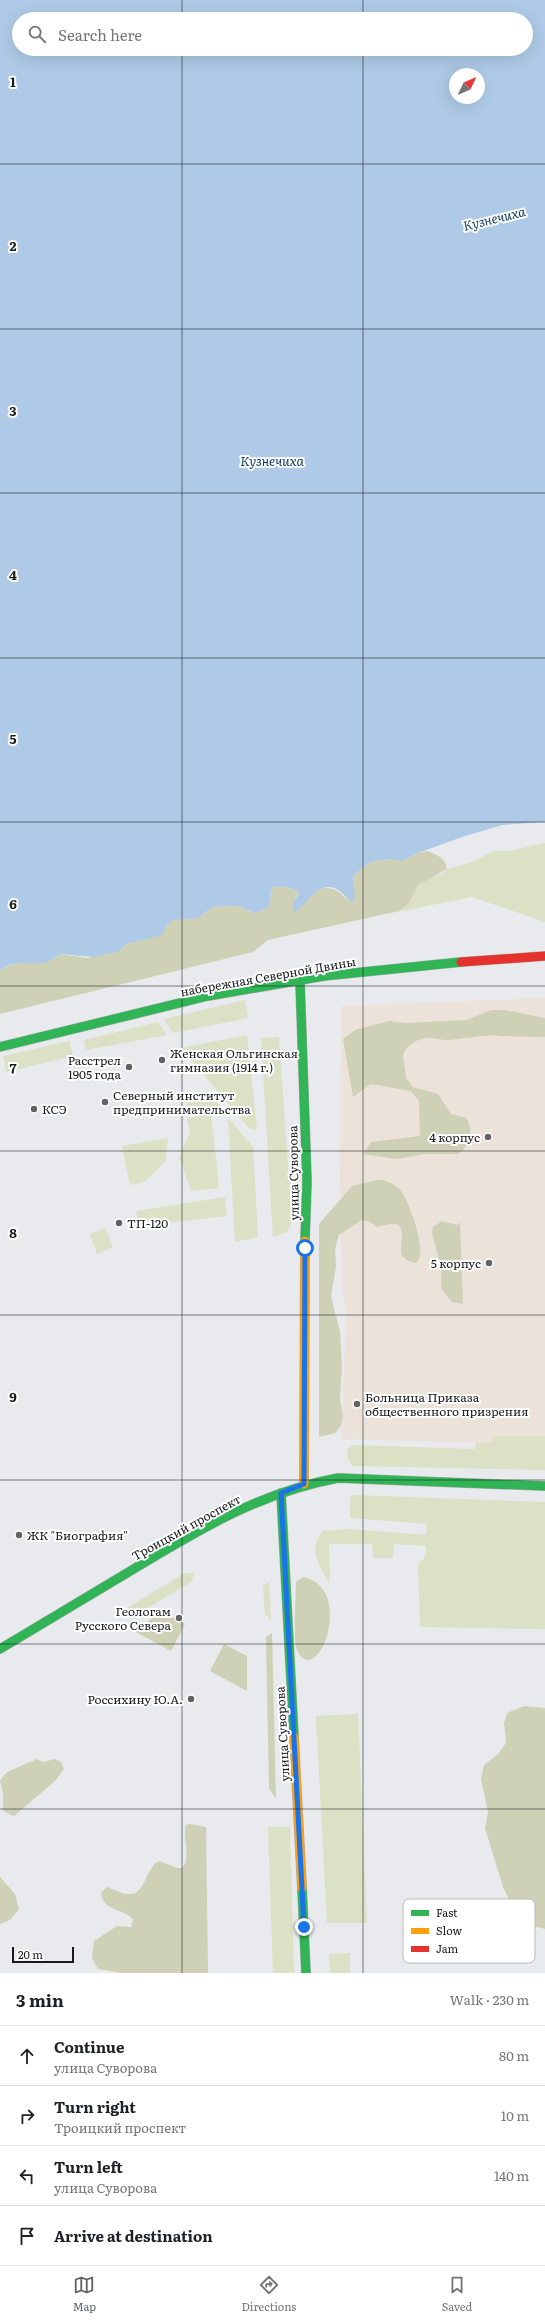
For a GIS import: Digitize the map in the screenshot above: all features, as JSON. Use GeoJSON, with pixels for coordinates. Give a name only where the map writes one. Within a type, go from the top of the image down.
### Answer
{"type":"FeatureCollection","features":[{"type":"Feature","properties":{"kind":"street","name":"набережная Северной Двины"},"geometry":{"type":"LineString","coordinates":[[0,1047],[208,996],[300,982],[324,976],[427,964],[545,956]]}},
{"type":"Feature","properties":{"kind":"street","name":"улица Суворова"},"geometry":{"type":"LineString","coordinates":[[300,982],[304,1051],[304,1124],[307,1181],[305,1256],[304,1484]]}},
{"type":"Feature","properties":{"kind":"street","name":"Троицкий проспект"},"geometry":{"type":"LineString","coordinates":[[0,1649],[180,1541],[229,1514],[304,1484],[338,1478],[545,1486]]}},
{"type":"Feature","properties":{"kind":"street","name":"улица Суворова"},"geometry":{"type":"LineString","coordinates":[[281,1493],[306,1973]]}},
{"type":"Feature","properties":{"kind":"shaded area"},"geometry":{"type":"Polygon","coordinates":[[[545,998],[545,1436],[494,1436],[493,1442],[476,1443],[342,1439],[346,1308],[342,1287],[340,1178],[341,1006],[545,998]]]}},
{"type":"Feature","properties":{"kind":"green space"},"geometry":{"type":"Polygon","coordinates":[[[545,843],[545,922],[472,897],[387,914],[399,911],[409,903],[414,890],[423,880],[442,874],[447,869],[472,862],[494,851],[509,851],[545,843]]]}},
{"type":"Feature","properties":{"kind":"green space"},"geometry":{"type":"Polygon","coordinates":[[[428,851],[443,859],[447,869],[418,885],[409,903],[399,911],[268,940],[253,952],[0,1014],[0,971],[7,966],[19,963],[50,961],[60,954],[87,958],[118,952],[127,944],[165,928],[173,920],[203,915],[213,907],[238,906],[255,913],[271,898],[271,887],[274,886],[285,887],[299,892],[295,898],[306,902],[316,892],[326,888],[336,891],[347,899],[354,887],[353,876],[371,862],[390,859],[402,861],[418,853],[428,851]]]}},
{"type":"Feature","properties":{"kind":"green space"},"geometry":{"type":"Polygon","coordinates":[[[245,1000],[248,1018],[173,1033],[164,1019],[245,1000]]]}},
{"type":"Feature","properties":{"kind":"green space"},"geometry":{"type":"Polygon","coordinates":[[[491,1010],[506,1010],[545,1018],[545,1037],[490,1035],[447,1040],[425,1038],[411,1044],[403,1054],[406,1078],[413,1087],[438,1094],[451,1114],[466,1118],[470,1128],[470,1138],[466,1146],[458,1154],[425,1154],[397,1159],[363,1154],[371,1142],[420,1136],[419,1101],[411,1091],[371,1084],[353,1097],[343,1039],[355,1030],[389,1021],[406,1023],[467,1020],[491,1010]]]}},
{"type":"Feature","properties":{"kind":"green space"},"geometry":{"type":"Polygon","coordinates":[[[158,1022],[167,1035],[86,1050],[84,1040],[158,1022]]]}},
{"type":"Feature","properties":{"kind":"green space"},"geometry":{"type":"Polygon","coordinates":[[[247,1035],[257,1130],[249,1128],[181,1048],[247,1035]]]}},
{"type":"Feature","properties":{"kind":"green space"},"geometry":{"type":"Polygon","coordinates":[[[279,1037],[292,1222],[287,1232],[273,1237],[261,1038],[279,1037]]]}},
{"type":"Feature","properties":{"kind":"green space"},"geometry":{"type":"Polygon","coordinates":[[[69,1041],[73,1056],[6,1072],[3,1056],[69,1041]]]}},
{"type":"Feature","properties":{"kind":"green space"},"geometry":{"type":"Polygon","coordinates":[[[207,1091],[221,1106],[189,1114],[185,1097],[207,1091]]]}},
{"type":"Feature","properties":{"kind":"green space"},"geometry":{"type":"Polygon","coordinates":[[[211,1113],[219,1188],[191,1191],[179,1157],[190,1132],[187,1118],[211,1113]]]}},
{"type":"Feature","properties":{"kind":"green space"},"geometry":{"type":"Polygon","coordinates":[[[228,1118],[253,1147],[258,1237],[235,1242],[228,1118]]]}},
{"type":"Feature","properties":{"kind":"green space"},"geometry":{"type":"Polygon","coordinates":[[[168,1138],[165,1162],[144,1182],[130,1185],[122,1146],[168,1138]]]}},
{"type":"Feature","properties":{"kind":"green space"},"geometry":{"type":"Polygon","coordinates":[[[377,1180],[387,1181],[401,1191],[413,1216],[419,1239],[419,1258],[416,1263],[408,1261],[402,1256],[402,1232],[398,1225],[391,1224],[377,1227],[370,1222],[362,1220],[339,1235],[335,1249],[336,1267],[331,1296],[340,1332],[342,1366],[340,1397],[343,1417],[341,1426],[335,1433],[319,1437],[319,1224],[352,1186],[377,1180]]]}},
{"type":"Feature","properties":{"kind":"green space"},"geometry":{"type":"Polygon","coordinates":[[[225,1197],[227,1216],[140,1226],[136,1211],[225,1197]]]}},
{"type":"Feature","properties":{"kind":"green space"},"geometry":{"type":"Polygon","coordinates":[[[442,1221],[457,1225],[460,1222],[463,1304],[452,1302],[441,1288],[441,1267],[432,1233],[433,1227],[442,1221]]]}},
{"type":"Feature","properties":{"kind":"green space"},"geometry":{"type":"Polygon","coordinates":[[[105,1228],[113,1247],[97,1254],[90,1234],[105,1228]]]}},
{"type":"Feature","properties":{"kind":"green space"},"geometry":{"type":"Polygon","coordinates":[[[494,1436],[545,1436],[545,1470],[353,1466],[348,1460],[347,1450],[353,1445],[475,1449],[476,1443],[493,1442],[494,1436]]]}},
{"type":"Feature","properties":{"kind":"green space"},"geometry":{"type":"Polygon","coordinates":[[[354,1495],[545,1502],[545,1629],[420,1627],[418,1565],[425,1557],[426,1546],[394,1544],[393,1558],[373,1558],[372,1544],[329,1544],[330,1584],[319,1565],[316,1551],[318,1538],[323,1531],[349,1529],[426,1535],[427,1524],[350,1518],[350,1497],[354,1495]]]}},
{"type":"Feature","properties":{"kind":"green space"},"geometry":{"type":"Polygon","coordinates":[[[195,1572],[191,1582],[133,1617],[127,1608],[183,1574],[195,1572]]]}},
{"type":"Feature","properties":{"kind":"green space"},"geometry":{"type":"Polygon","coordinates":[[[303,1577],[319,1585],[328,1599],[330,1616],[328,1633],[322,1648],[314,1658],[305,1659],[297,1650],[295,1637],[296,1582],[303,1577]]]}},
{"type":"Feature","properties":{"kind":"green space"},"geometry":{"type":"Polygon","coordinates":[[[269,1582],[271,1620],[265,1614],[263,1586],[269,1582]]]}},
{"type":"Feature","properties":{"kind":"green space"},"geometry":{"type":"Polygon","coordinates":[[[161,1612],[185,1624],[171,1651],[134,1631],[161,1612]]]}},
{"type":"Feature","properties":{"kind":"green space"},"geometry":{"type":"Polygon","coordinates":[[[272,1633],[276,1799],[269,1788],[266,1637],[272,1633]]]}},
{"type":"Feature","properties":{"kind":"green space"},"geometry":{"type":"Polygon","coordinates":[[[224,1644],[247,1656],[247,1691],[210,1671],[224,1644]]]}},
{"type":"Feature","properties":{"kind":"green space"},"geometry":{"type":"Polygon","coordinates":[[[524,1706],[545,1708],[545,1929],[535,1926],[535,1899],[509,1899],[503,1887],[485,1828],[488,1812],[481,1779],[484,1765],[498,1754],[506,1743],[504,1723],[507,1713],[524,1706]]]}},
{"type":"Feature","properties":{"kind":"green space"},"geometry":{"type":"Polygon","coordinates":[[[358,1714],[367,1923],[327,1923],[316,1716],[358,1714]]]}},
{"type":"Feature","properties":{"kind":"green space"},"geometry":{"type":"Polygon","coordinates":[[[37,1759],[43,1762],[55,1759],[61,1762],[64,1769],[55,1781],[14,1816],[3,1811],[3,1793],[0,1781],[7,1772],[37,1759]]]}},
{"type":"Feature","properties":{"kind":"green space"},"geometry":{"type":"Polygon","coordinates":[[[190,1824],[206,1827],[208,1973],[122,1973],[98,1969],[92,1958],[94,1941],[117,1926],[131,1927],[133,1919],[129,1915],[114,1909],[105,1903],[102,1899],[101,1893],[107,1887],[125,1894],[134,1894],[142,1886],[152,1868],[159,1861],[182,1868],[185,1863],[187,1853],[185,1836],[186,1825],[190,1824]]]}},
{"type":"Feature","properties":{"kind":"green space"},"geometry":{"type":"Polygon","coordinates":[[[268,1827],[290,1827],[294,1973],[273,1973],[268,1827]]]}},
{"type":"Feature","properties":{"kind":"green space"},"geometry":{"type":"Polygon","coordinates":[[[0,1877],[15,1894],[19,1909],[10,1920],[0,1924],[0,1877]]]}},
{"type":"Feature","properties":{"kind":"green space"},"geometry":{"type":"Polygon","coordinates":[[[350,1953],[350,1973],[330,1973],[329,1954],[350,1953]]]}},
{"type":"Feature","properties":{"kind":"water","name":"Кузнечиха"},"geometry":{"type":"Polygon","coordinates":[[[0,0],[545,0],[545,822],[502,825],[462,837],[418,853],[402,861],[390,859],[371,862],[353,876],[355,898],[352,902],[338,890],[331,887],[324,888],[319,890],[293,913],[293,904],[299,892],[293,889],[277,886],[271,888],[270,904],[266,909],[255,913],[238,906],[213,907],[198,918],[173,920],[165,928],[162,935],[127,944],[118,952],[94,957],[60,954],[44,963],[11,965],[0,971],[0,0]]]}},
{"type":"Feature","properties":{"kind":"traffic: fast"},"geometry":{"type":"LineString","coordinates":[[0,1047],[208,996],[324,976],[461,962]]}},
{"type":"Feature","properties":{"kind":"traffic: fast"},"geometry":{"type":"LineString","coordinates":[[300,982],[307,1181],[305,1241]]}},
{"type":"Feature","properties":{"kind":"traffic: fast"},"geometry":{"type":"LineString","coordinates":[[0,1649],[206,1527],[256,1503],[310,1484],[338,1478],[545,1486]]}},
{"type":"Feature","properties":{"kind":"traffic: fast"},"geometry":{"type":"LineString","coordinates":[[281,1493],[294,1737]]}},
{"type":"Feature","properties":{"kind":"traffic: fast"},"geometry":{"type":"LineString","coordinates":[[302,1888],[306,1973]]}},
{"type":"Feature","properties":{"kind":"traffic: slow"},"geometry":{"type":"LineString","coordinates":[[304,1484],[305,1241]]}},
{"type":"Feature","properties":{"kind":"traffic: slow"},"geometry":{"type":"LineString","coordinates":[[294,1737],[302,1888]]}},
{"type":"Feature","properties":{"kind":"traffic: jam"},"geometry":{"type":"LineString","coordinates":[[461,962],[545,956]]}},
{"type":"Feature","properties":{"kind":"place","name":"Женская Ольгинская гимназия (1914 г.)"},"geometry":{"type":"Point","coordinates":[162,1060]}},
{"type":"Feature","properties":{"kind":"place","name":"Расстрел 1905 года"},"geometry":{"type":"Point","coordinates":[129,1067]}},
{"type":"Feature","properties":{"kind":"place","name":"Северный институт предпринимательства"},"geometry":{"type":"Point","coordinates":[105,1102]}},
{"type":"Feature","properties":{"kind":"place","name":"КСЭ"},"geometry":{"type":"Point","coordinates":[34,1109]}},
{"type":"Feature","properties":{"kind":"place","name":"4 корпус"},"geometry":{"type":"Point","coordinates":[488,1137]}},
{"type":"Feature","properties":{"kind":"place","name":"ТП-120"},"geometry":{"type":"Point","coordinates":[119,1223]}},
{"type":"Feature","properties":{"kind":"place","name":"5 корпус"},"geometry":{"type":"Point","coordinates":[489,1263]}},
{"type":"Feature","properties":{"kind":"place","name":"Больница Приказа общественного призрения"},"geometry":{"type":"Point","coordinates":[357,1404]}},
{"type":"Feature","properties":{"kind":"place","name":"ЖК \"Биография\""},"geometry":{"type":"Point","coordinates":[19,1535]}},
{"type":"Feature","properties":{"kind":"place","name":"Геологам Русского Севера"},"geometry":{"type":"Point","coordinates":[179,1618]}},
{"type":"Feature","properties":{"kind":"place","name":"Россихину Ю.А."},"geometry":{"type":"Point","coordinates":[191,1699]}},
{"type":"Feature","properties":{"kind":"route"},"geometry":{"type":"LineString","coordinates":[[304,1927],[281,1493],[304,1484],[305,1248]]}}]}
